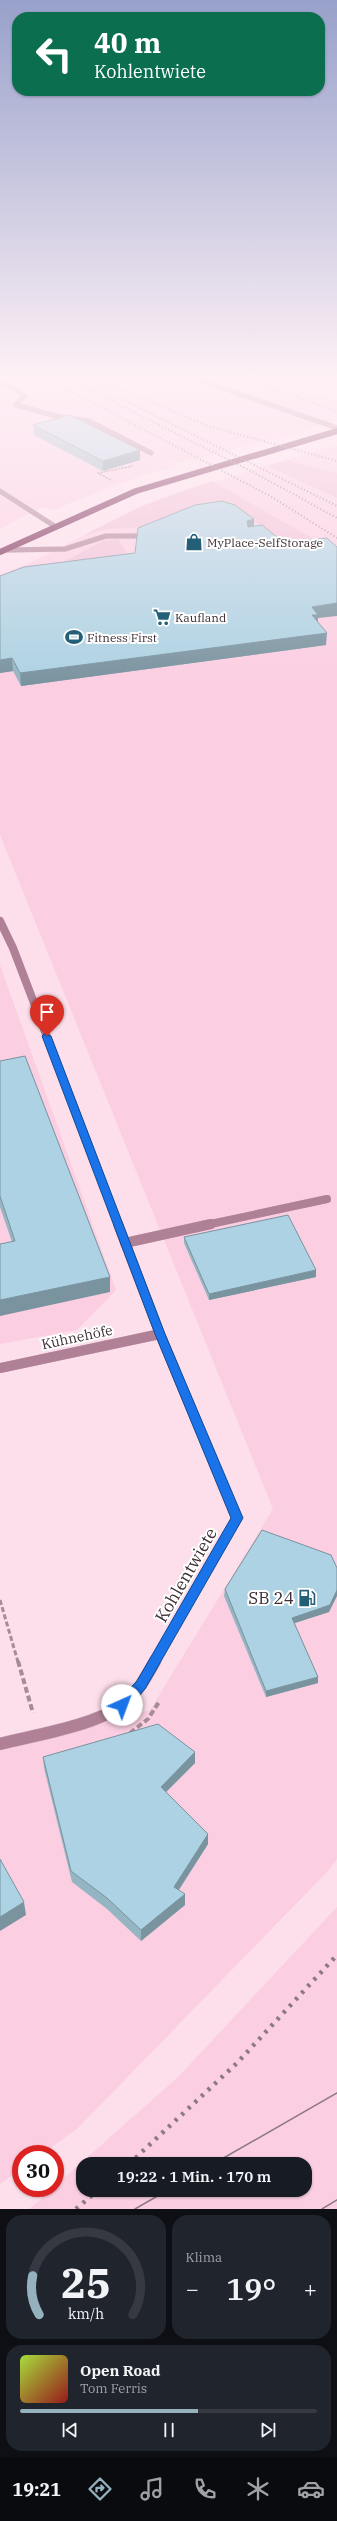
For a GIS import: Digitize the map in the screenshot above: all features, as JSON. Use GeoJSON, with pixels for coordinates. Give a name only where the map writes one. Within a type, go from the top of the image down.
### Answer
{"type":"FeatureCollection","features":[{"type":"Feature","properties":{"kind":"main road"},"geometry":{"type":"LineString","coordinates":[[3,551],[56,526],[151,486],[174,479]]}},
{"type":"Feature","properties":{"kind":"street"},"geometry":{"type":"LineString","coordinates":[[0,491],[56,526]]}},
{"type":"Feature","properties":{"kind":"street"},"geometry":{"type":"LineString","coordinates":[[136,535],[154,530]]}},
{"type":"Feature","properties":{"kind":"street"},"geometry":{"type":"LineString","coordinates":[[3,551],[65,549],[106,536],[148,536]]}},
{"type":"Feature","properties":{"kind":"street"},"geometry":{"type":"LineString","coordinates":[[0,921],[2,933],[13,948],[160,1334]]}},
{"type":"Feature","properties":{"kind":"street"},"geometry":{"type":"LineString","coordinates":[[125,1243],[327,1199]]}},
{"type":"Feature","properties":{"kind":"street","name":"Kühnehöfe"},"geometry":{"type":"LineString","coordinates":[[0,1368],[160,1334]]}},
{"type":"Feature","properties":{"kind":"street","name":"Kohlentwiete"},"geometry":{"type":"LineString","coordinates":[[0,1744],[97,1719],[122,1705],[141,1685],[237,1518],[160,1334]]}},
{"type":"Feature","properties":{"kind":"path"},"geometry":{"type":"LineString","coordinates":[[109,479],[114,482]]}},
{"type":"Feature","properties":{"kind":"path"},"geometry":{"type":"LineString","coordinates":[[0,1600],[40,1734]]}},
{"type":"Feature","properties":{"kind":"shaded area"},"geometry":{"type":"Polygon","coordinates":[[[0,479],[133,479],[53,510],[42,507],[0,529],[0,479]]]}},
{"type":"Feature","properties":{"kind":"shaded area"},"geometry":{"type":"Polygon","coordinates":[[[222,479],[337,479],[337,1859],[327,1872],[78,2128],[54,2145],[12,2145],[12,2175],[0,2184],[0,1751],[150,1710],[273,1509],[0,835],[0,575],[30,563],[142,506],[175,493],[222,479]]]}},
{"type":"Feature","properties":{"kind":"shaded area"},"geometry":{"type":"Polygon","coordinates":[[[296,479],[337,479],[337,498],[296,479]]]}},
{"type":"Feature","properties":{"kind":"shaded area"},"geometry":{"type":"Polygon","coordinates":[[[212,481],[331,549],[278,544],[244,511],[157,526],[108,529],[84,535],[142,506],[212,481]]]}},
{"type":"Feature","properties":{"kind":"shaded area"},"geometry":{"type":"Polygon","coordinates":[[[118,539],[134,564],[58,565],[102,541],[118,539]]]}},
{"type":"Feature","properties":{"kind":"shaded area"},"geometry":{"type":"Polygon","coordinates":[[[0,965],[116,1290],[77,1330],[0,1344],[0,965]]]}},
{"type":"Feature","properties":{"kind":"shaded area"},"geometry":{"type":"Polygon","coordinates":[[[337,1907],[337,2209],[29,2209],[44,2197],[64,2197],[64,2178],[76,2167],[76,2197],[312,2197],[312,2157],[88,2157],[178,2077],[337,1907]]]}},
{"type":"Feature","properties":{"kind":"building","name":"Kaufland"},"geometry":{"type":"Polygon","coordinates":[[[222,501],[235,505],[254,519],[247,521],[248,527],[262,525],[284,543],[327,538],[337,547],[337,603],[312,607],[318,615],[312,615],[327,633],[20,673],[12,658],[0,660],[0,576],[24,567],[135,553],[138,528],[195,505],[222,501]]]}},
{"type":"Feature","properties":{"kind":"building"},"geometry":{"type":"Polygon","coordinates":[[[25,1056],[110,1277],[0,1300],[0,1244],[15,1241],[0,1196],[0,1061],[25,1056]]]}},
{"type":"Feature","properties":{"kind":"building"},"geometry":{"type":"Polygon","coordinates":[[[288,1215],[316,1270],[209,1294],[184,1237],[288,1215]]]}},
{"type":"Feature","properties":{"kind":"building"},"geometry":{"type":"Polygon","coordinates":[[[262,1530],[331,1555],[337,1568],[337,1590],[330,1605],[292,1618],[318,1677],[266,1691],[225,1589],[262,1530]]]}},
{"type":"Feature","properties":{"kind":"building"},"geometry":{"type":"Polygon","coordinates":[[[158,1724],[195,1752],[161,1787],[208,1834],[174,1887],[185,1894],[141,1930],[107,1898],[71,1871],[43,1757],[158,1724]]]}},
{"type":"Feature","properties":{"kind":"building"},"geometry":{"type":"Polygon","coordinates":[[[0,1859],[24,1902],[0,1917],[0,1859]]]}},
{"type":"Feature","properties":{"kind":"tram line"},"geometry":{"type":"LineString","coordinates":[[225,2157],[337,2093]]}},
{"type":"Feature","properties":{"kind":"tram line"},"geometry":{"type":"LineString","coordinates":[[135,2209],[156,2197]]}},
{"type":"Feature","properties":{"kind":"tram line"},"geometry":{"type":"LineString","coordinates":[[322,2209],[337,2200]]}},
{"type":"Feature","properties":{"kind":"railway"},"geometry":{"type":"LineString","coordinates":[[238,479],[272,497],[337,538]]}},
{"type":"Feature","properties":{"kind":"railway"},"geometry":{"type":"LineString","coordinates":[[266,479],[337,518]]}},
{"type":"Feature","properties":{"kind":"railway"},"geometry":{"type":"LineString","coordinates":[[283,479],[337,506]]}},
{"type":"Feature","properties":{"kind":"railway"},"geometry":{"type":"LineString","coordinates":[[136,2157],[237,2063],[337,1955]]}},
{"type":"Feature","properties":{"kind":"railway"},"geometry":{"type":"LineString","coordinates":[[76,2209],[90,2197]]}},
{"type":"Feature","properties":{"kind":"place","name":"MyPlace-SelfStorage"},"geometry":{"type":"Point","coordinates":[194,542]}},
{"type":"Feature","properties":{"kind":"place","name":"Kaufland"},"geometry":{"type":"Point","coordinates":[162,617]}},
{"type":"Feature","properties":{"kind":"place","name":"Fitness First"},"geometry":{"type":"Point","coordinates":[74,637]}},
{"type":"Feature","properties":{"kind":"place","name":"SB 24"},"geometry":{"type":"Point","coordinates":[307,1598]}},
{"type":"Feature","properties":{"kind":"route"},"geometry":{"type":"LineString","coordinates":[[47,1036],[160,1334],[237,1518],[141,1685],[122,1705]]}}]}
